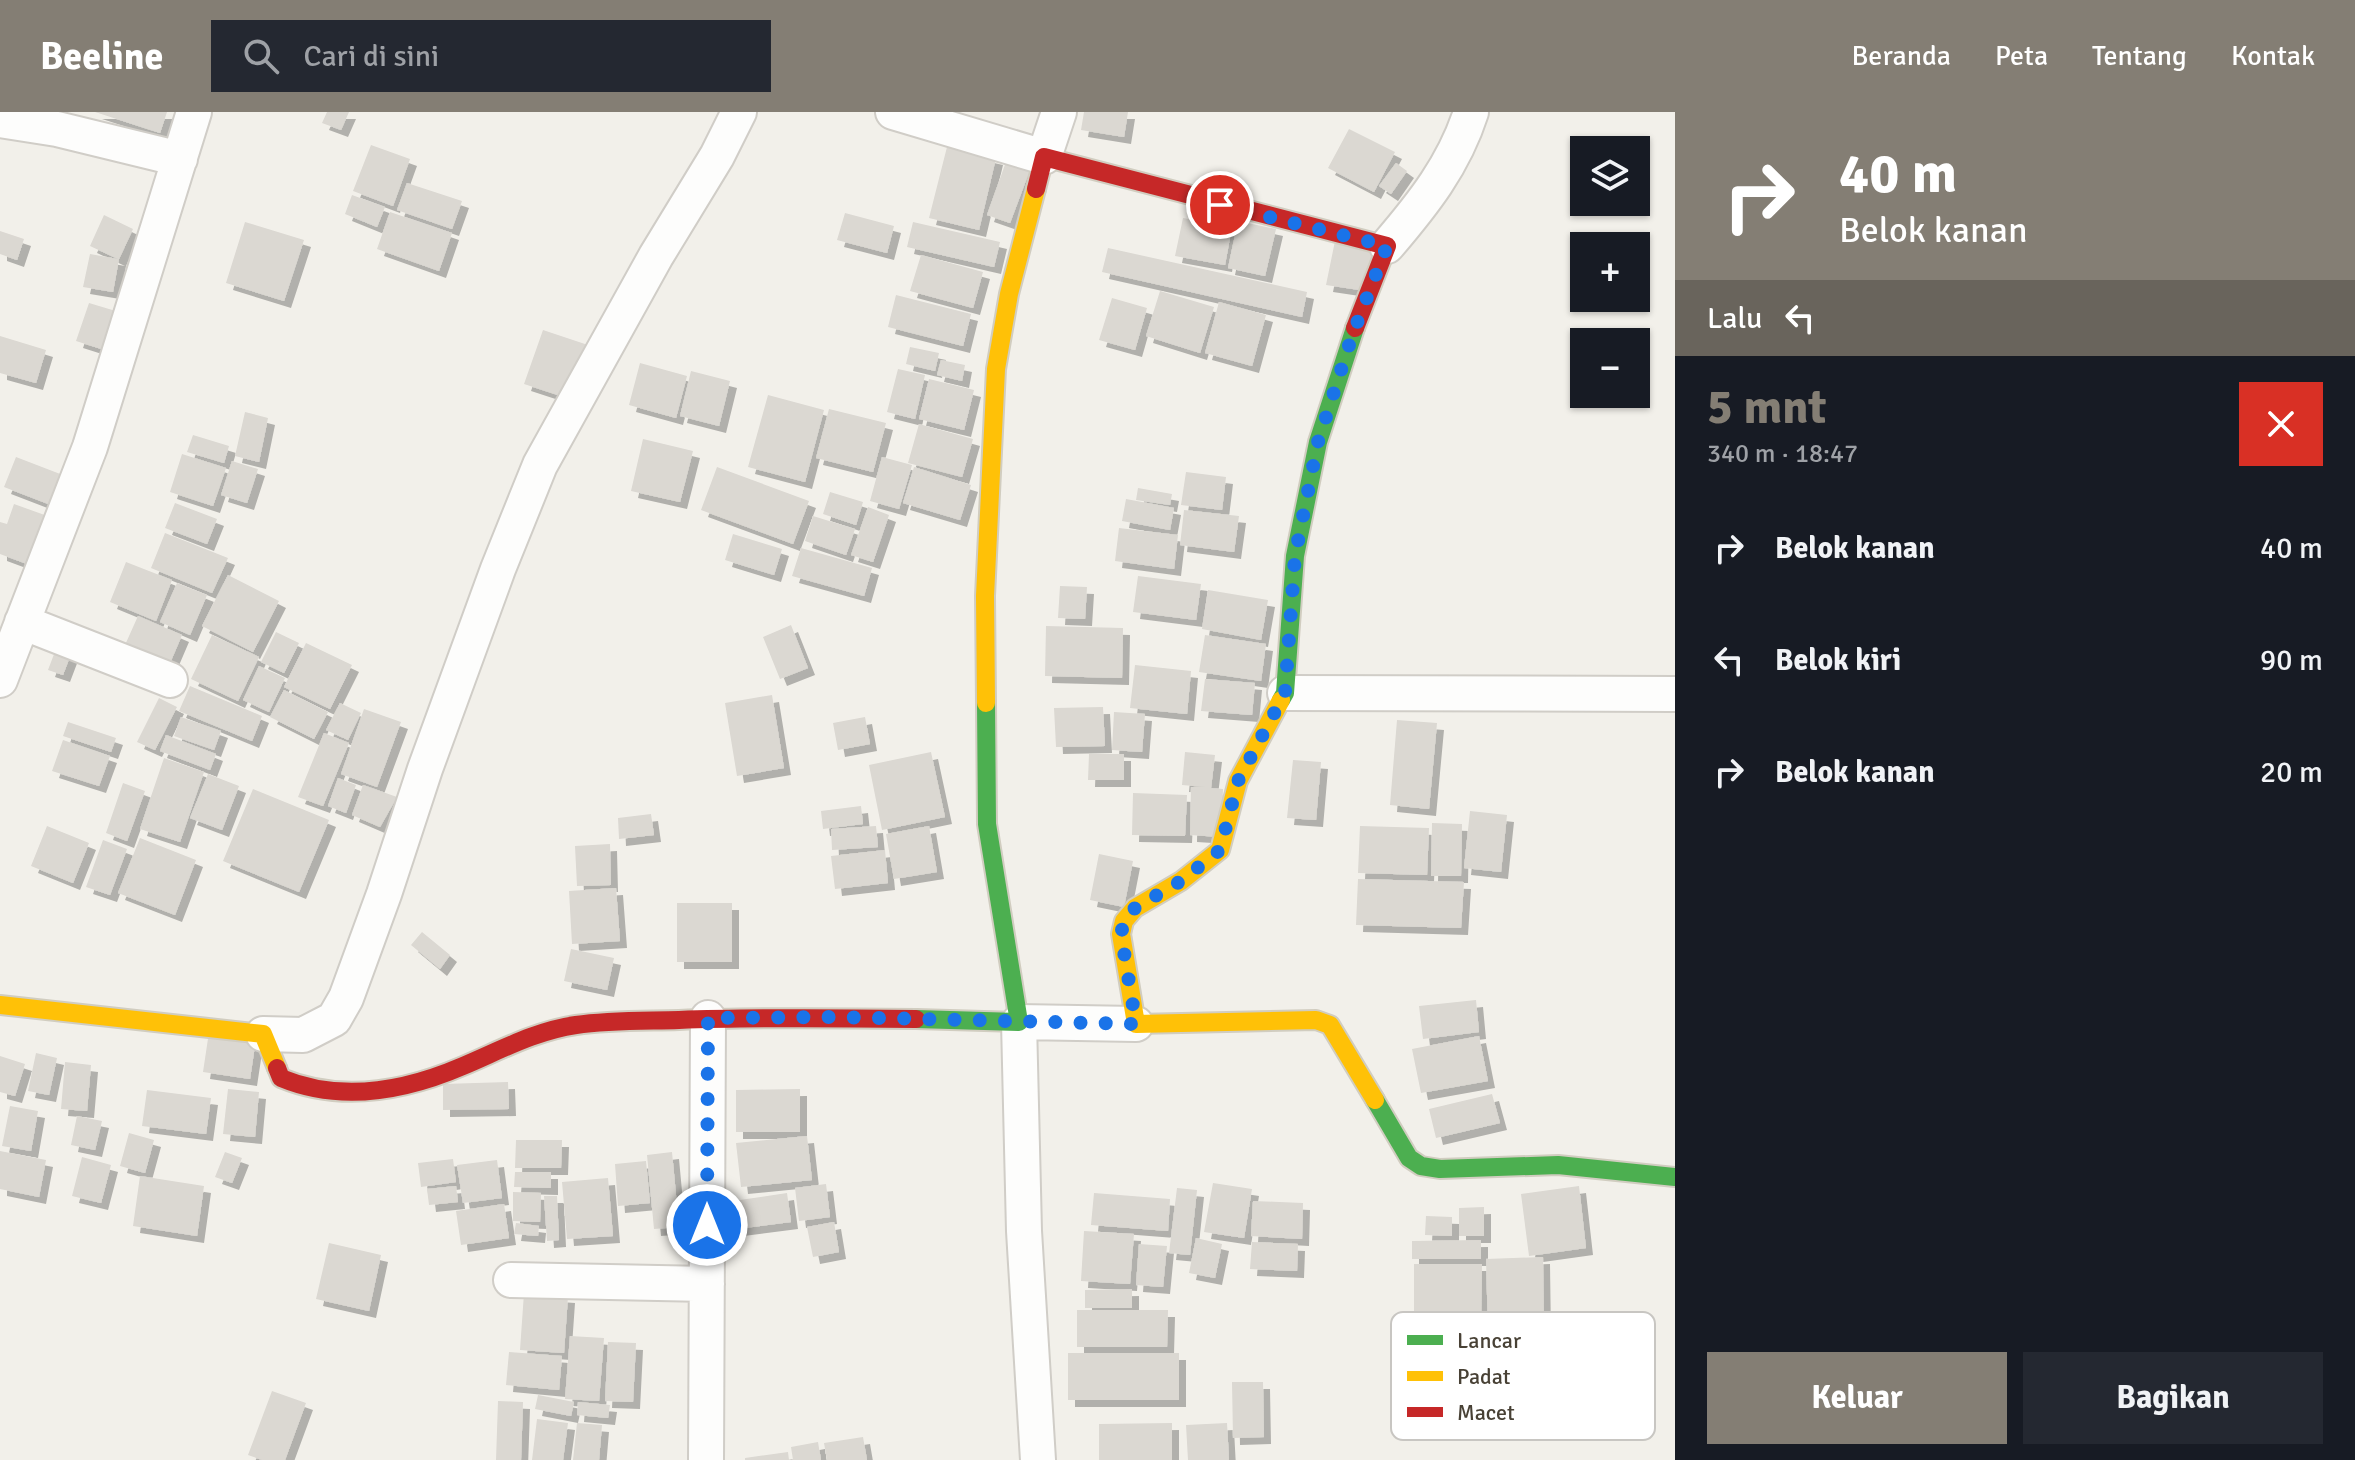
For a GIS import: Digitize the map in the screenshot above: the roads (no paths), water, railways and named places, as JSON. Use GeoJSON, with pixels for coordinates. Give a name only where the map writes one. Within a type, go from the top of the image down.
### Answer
{"type":"FeatureCollection","features":[{"type":"Feature","properties":{"kind":"street"},"geometry":{"type":"LineString","coordinates":[[0,680],[90,447],[194,112]]}},
{"type":"Feature","properties":{"kind":"street"},"geometry":{"type":"LineString","coordinates":[[0,1005],[263,1034],[303,1035],[334,1019],[346,998],[425,769],[498,569],[540,465],[656,256],[717,156],[739,112]]}},
{"type":"Feature","properties":{"kind":"street"},"geometry":{"type":"LineString","coordinates":[[893,112],[1044,157],[1387,246]]}},
{"type":"Feature","properties":{"kind":"street"},"geometry":{"type":"LineString","coordinates":[[1038,1460],[1024,1231],[1019,1022],[987,824],[985,596],[996,369],[1009,294],[1044,157],[1059,112]]}},
{"type":"Feature","properties":{"kind":"street"},"geometry":{"type":"LineString","coordinates":[[1136,1024],[1121,934],[1124,921],[1135,908],[1181,881],[1220,850],[1238,781],[1285,693],[1295,556],[1318,442],[1352,336],[1387,246],[1428,199],[1449,166],[1471,112]]}},
{"type":"Feature","properties":{"kind":"street"},"geometry":{"type":"LineString","coordinates":[[0,120],[57,129],[180,159]]}},
{"type":"Feature","properties":{"kind":"street"},"geometry":{"type":"LineString","coordinates":[[22,622],[170,680]]}},
{"type":"Feature","properties":{"kind":"street"},"geometry":{"type":"LineString","coordinates":[[1285,693],[1675,694]]}},
{"type":"Feature","properties":{"kind":"street"},"geometry":{"type":"LineString","coordinates":[[263,1034],[281,1078],[329,1092],[369,1091],[407,1084],[453,1070],[509,1042],[548,1030],[600,1023],[835,1017],[1136,1024],[1316,1020],[1330,1025],[1409,1158],[1421,1166],[1440,1169],[1558,1165],[1675,1177]]}},
{"type":"Feature","properties":{"kind":"street"},"geometry":{"type":"LineString","coordinates":[[706,1460],[708,1018]]}},
{"type":"Feature","properties":{"kind":"street"},"geometry":{"type":"LineString","coordinates":[[511,1280],[707,1284]]}}]}
